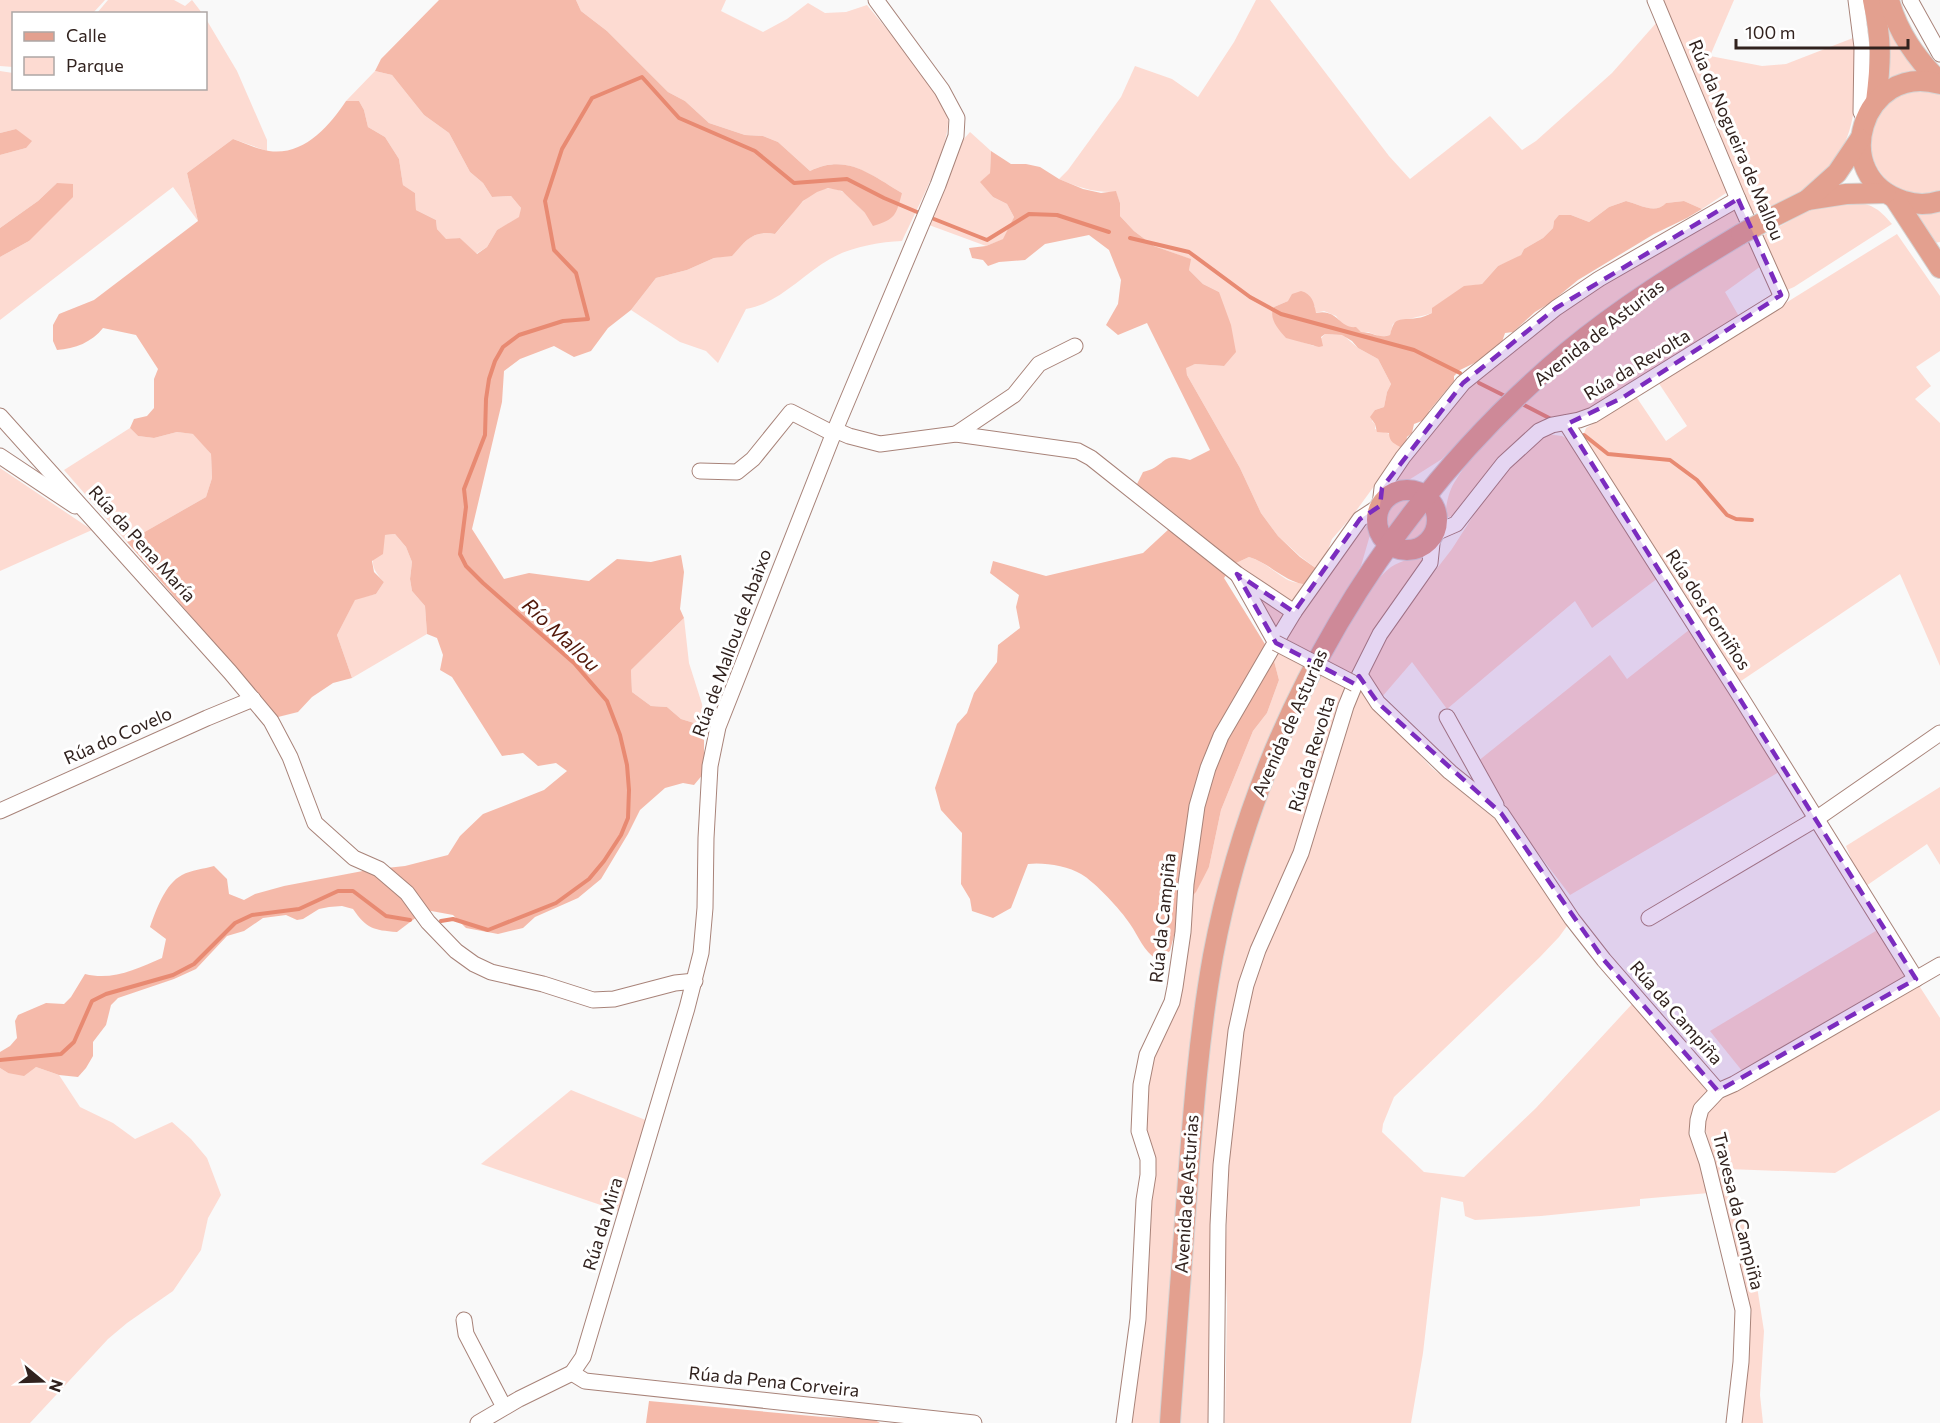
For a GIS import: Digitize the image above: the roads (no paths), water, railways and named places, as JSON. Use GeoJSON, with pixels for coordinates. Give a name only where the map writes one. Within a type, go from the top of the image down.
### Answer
{"type":"FeatureCollection","features":[{"type":"Feature","properties":{"kind":"main road"},"geometry":{"type":"LineString","coordinates":[[1873,0],[1881,38],[1876,102]]}},
{"type":"Feature","properties":{"kind":"main road"},"geometry":{"type":"LineString","coordinates":[[1889,0],[1911,50],[1940,83]]}},
{"type":"Feature","properties":{"kind":"main road"},"geometry":{"type":"LineString","coordinates":[[1940,83],[1910,82],[1887,92],[1876,102],[1865,119],[1860,140],[1862,157],[1868,173],[1890,196],[1940,268]]}},
{"type":"Feature","properties":{"kind":"main road","name":"Avenida de Asturias"},"geometry":{"type":"LineString","coordinates":[[1396,547],[1416,493],[1452,465],[1506,408],[1569,351],[1663,282],[1741,234],[1807,200],[1837,173],[1860,140]]}},
{"type":"Feature","properties":{"kind":"main road","name":"Avenida de Asturias"},"geometry":{"type":"LineString","coordinates":[[1807,200],[1846,194],[1890,196],[1913,204],[1940,201]]}},
{"type":"Feature","properties":{"kind":"main road"},"geometry":{"type":"LineString","coordinates":[[1378,528],[1396,547],[1417,548],[1426,543],[1435,525],[1442,488],[1452,465]]}},
{"type":"Feature","properties":{"kind":"main road"},"geometry":{"type":"LineString","coordinates":[[1372,570],[1378,528],[1377,516],[1380,506],[1389,496],[1397,491],[1416,493],[1435,510],[1435,525]]}},
{"type":"Feature","properties":{"kind":"main road"},"geometry":{"type":"LineString","coordinates":[[1372,570],[1396,547]]}},
{"type":"Feature","properties":{"kind":"main road","name":"Avenida de Asturias"},"geometry":{"type":"LineString","coordinates":[[1170,1423],[1192,1115],[1206,998],[1223,910],[1245,832],[1286,725],[1324,647],[1372,570]]}},
{"type":"Feature","properties":{"kind":"street","name":"Rúa de Mallou de Abaixo"},"geometry":{"type":"LineString","coordinates":[[695,981],[701,953],[705,908],[710,766],[718,727],[834,432],[956,136],[957,118],[942,90],[876,0]]}},
{"type":"Feature","properties":{"kind":"street","name":"Rúa da Nogueira de Mallou"},"geometry":{"type":"LineString","coordinates":[[1655,0],[1781,296]]}},
{"type":"Feature","properties":{"kind":"street"},"geometry":{"type":"LineString","coordinates":[[1856,0],[1862,47],[1861,112],[1865,119]]}},
{"type":"Feature","properties":{"kind":"street"},"geometry":{"type":"LineString","coordinates":[[1910,0],[1940,54]]}},
{"type":"Feature","properties":{"kind":"street"},"geometry":{"type":"LineString","coordinates":[[1276,643],[1294,612],[1360,519],[1380,506],[1382,488],[1403,457],[1463,383],[1556,308],[1599,279],[1738,199]]}},
{"type":"Feature","properties":{"kind":"street","name":"Rúa da Revolta"},"geometry":{"type":"LineString","coordinates":[[1216,1423],[1218,1213],[1227,1097],[1236,1031],[1246,985],[1258,950],[1301,853],[1346,706],[1357,679],[1380,634],[1430,563],[1435,525],[1456,524],[1504,463],[1539,431],[1552,425],[1593,415],[1777,301],[1781,296]]}},
{"type":"Feature","properties":{"kind":"street"},"geometry":{"type":"LineString","coordinates":[[956,434],[1014,395],[1039,364],[1075,346]]}},
{"type":"Feature","properties":{"kind":"street"},"geometry":{"type":"LineString","coordinates":[[700,471],[737,472],[753,459],[791,412],[834,432],[880,444],[956,434],[1078,451],[1176,524],[1237,574],[1294,612]]}},
{"type":"Feature","properties":{"kind":"street","name":"Rúa da Pena María"},"geometry":{"type":"LineString","coordinates":[[0,416],[253,699],[270,721],[290,757],[315,823],[354,858],[380,869],[407,893],[435,929],[456,951],[474,964],[491,972],[543,984],[593,1000],[614,999],[675,983],[695,981]]}},
{"type":"Feature","properties":{"kind":"street","name":"Rúa dos Forniños"},"geometry":{"type":"LineString","coordinates":[[1566,423],[1916,979]]}},
{"type":"Feature","properties":{"kind":"street"},"geometry":{"type":"LineString","coordinates":[[0,456],[65,500],[80,509],[84,508]]}},
{"type":"Feature","properties":{"kind":"street"},"geometry":{"type":"LineString","coordinates":[[1237,574],[1276,643]]}},
{"type":"Feature","properties":{"kind":"street","name":"Rúa da Campiña"},"geometry":{"type":"LineString","coordinates":[[1124,1423],[1138,1319],[1144,1200],[1148,1175],[1148,1159],[1139,1131],[1138,1118],[1147,1055],[1172,1002],[1176,987],[1191,843],[1197,806],[1208,768],[1221,736],[1276,643],[1357,679],[1378,703],[1450,771],[1501,813]]}},
{"type":"Feature","properties":{"kind":"street","name":"Rúa do Covelo"},"geometry":{"type":"LineString","coordinates":[[0,811],[253,699]]}},
{"type":"Feature","properties":{"kind":"street","name":"Rúa da Campiña"},"geometry":{"type":"LineString","coordinates":[[1447,717],[1501,813],[1572,919],[1604,960],[1718,1090]]}},
{"type":"Feature","properties":{"kind":"street"},"geometry":{"type":"LineString","coordinates":[[1649,918],[1816,819],[1940,733]]}},
{"type":"Feature","properties":{"kind":"street","name":"Travesa da Campiña"},"geometry":{"type":"LineString","coordinates":[[1734,1423],[1741,1362],[1743,1310],[1707,1162],[1697,1133],[1701,1109],[1718,1090],[1734,1084],[1940,965]]}},
{"type":"Feature","properties":{"kind":"street","name":"Rúa da Mira"},"geometry":{"type":"LineString","coordinates":[[572,1373],[583,1357],[695,981]]}},
{"type":"Feature","properties":{"kind":"street"},"geometry":{"type":"LineString","coordinates":[[464,1320],[466,1334],[504,1407]]}},
{"type":"Feature","properties":{"kind":"street"},"geometry":{"type":"LineString","coordinates":[[478,1423],[504,1407],[572,1373]]}},
{"type":"Feature","properties":{"kind":"street","name":"Rúa da Pena Corveira"},"geometry":{"type":"LineString","coordinates":[[572,1373],[585,1381],[974,1423]]}},
{"type":"Feature","properties":{"kind":"waterway","name":"Río Mallou"},"geometry":{"type":"LineString","coordinates":[[441,921],[453,919],[488,930],[556,903],[589,879],[621,835],[628,818],[627,765],[620,735],[607,701],[574,663],[483,583],[466,566],[460,554],[466,507],[464,489],[485,435],[486,399],[495,361],[503,347],[519,335],[563,321],[588,319],[576,273],[554,250],[545,201],[562,149],[592,98],[642,77],[679,118],[755,151],[794,183],[847,179],[917,212]]}},
{"type":"Feature","properties":{"kind":"waterway"},"geometry":{"type":"LineString","coordinates":[[934,219],[987,240],[1029,214],[1057,215],[1109,232]]}},
{"type":"Feature","properties":{"kind":"waterway"},"geometry":{"type":"LineString","coordinates":[[1130,238],[1189,252],[1250,297],[1281,314],[1414,350],[1460,373]]}},
{"type":"Feature","properties":{"kind":"waterway"},"geometry":{"type":"LineString","coordinates":[[1479,383],[1505,396]]}},
{"type":"Feature","properties":{"kind":"waterway"},"geometry":{"type":"LineString","coordinates":[[1524,405],[1553,420]]}},
{"type":"Feature","properties":{"kind":"waterway"},"geometry":{"type":"LineString","coordinates":[[1584,435],[1608,454],[1670,460],[1697,480],[1727,515],[1736,519],[1752,520]]}},
{"type":"Feature","properties":{"kind":"waterway","name":"Río Mallou"},"geometry":{"type":"LineString","coordinates":[[0,1060],[61,1054],[74,1042],[92,1001],[106,994],[173,975],[194,964],[235,923],[252,915],[299,909],[338,891],[353,891],[386,916],[410,920]]}}]}
